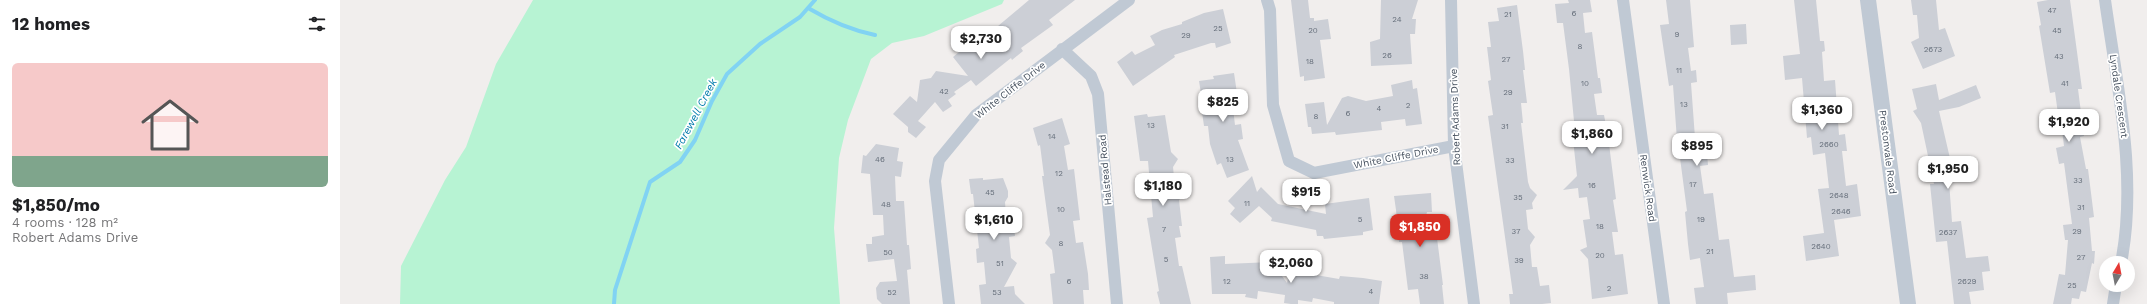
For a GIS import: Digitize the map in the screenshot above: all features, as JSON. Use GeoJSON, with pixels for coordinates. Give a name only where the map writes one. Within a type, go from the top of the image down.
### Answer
{"type":"FeatureCollection","features":[{"type":"Feature","properties":{"kind":"street","name":"White Cliffe Drive"},"geometry":{"type":"LineString","coordinates":[[948,304],[935,181],[939,160],[976,114],[1129,0]]}},
{"type":"Feature","properties":{"kind":"street","name":"White Cliffe Drive"},"geometry":{"type":"LineString","coordinates":[[1267,0],[1270,10],[1273,104],[1289,161],[1314,173],[1454,146]]}},
{"type":"Feature","properties":{"kind":"street","name":"Robert Adams Drive"},"geometry":{"type":"LineString","coordinates":[[1451,0],[1454,146],[1474,304]]}},
{"type":"Feature","properties":{"kind":"street","name":"Renwick Road"},"geometry":{"type":"LineString","coordinates":[[1623,0],[1664,304]]}},
{"type":"Feature","properties":{"kind":"street","name":"Prestonvale Road"},"geometry":{"type":"LineString","coordinates":[[1868,0],[1908,304]]}},
{"type":"Feature","properties":{"kind":"street","name":"Lyndale Crescent"},"geometry":{"type":"LineString","coordinates":[[2105,0],[2125,138],[2127,232],[2122,256]]}},
{"type":"Feature","properties":{"kind":"street","name":"Halstead Road"},"geometry":{"type":"LineString","coordinates":[[1062,49],[1091,76],[1098,94],[1117,304]]}},
{"type":"Feature","properties":{"kind":"street"},"geometry":{"type":"LineString","coordinates":[[2112,304],[2115,292]]}},
{"type":"Feature","properties":{"kind":"green space"},"geometry":{"type":"Polygon","coordinates":[[[533,0],[1004,0],[1002,4],[924,36],[892,43],[871,59],[848,120],[839,158],[834,228],[840,304],[400,304],[401,266],[445,180],[466,147],[496,64],[533,0]]]}},
{"type":"Feature","properties":{"kind":"building"},"geometry":{"type":"Polygon","coordinates":[[[1029,0],[1075,0],[1049,20],[1053,25],[1021,48],[1023,51],[1012,60],[1011,58],[976,86],[971,80],[954,92],[956,94],[948,100],[952,106],[943,112],[935,102],[918,121],[926,127],[916,138],[908,132],[908,127],[893,114],[910,96],[917,102],[920,80],[931,78],[936,71],[968,76],[953,57],[970,43],[973,47],[1029,0]]]}},
{"type":"Feature","properties":{"kind":"building"},"geometry":{"type":"Polygon","coordinates":[[[1291,0],[1308,0],[1310,18],[1314,18],[1314,21],[1328,19],[1331,39],[1320,40],[1325,78],[1304,81],[1304,76],[1300,77],[1291,0]]]}},
{"type":"Feature","properties":{"kind":"building"},"geometry":{"type":"Polygon","coordinates":[[[1381,0],[1418,0],[1412,19],[1416,19],[1415,34],[1410,34],[1412,64],[1371,66],[1370,42],[1380,39],[1381,0]]]}},
{"type":"Feature","properties":{"kind":"building"},"geometry":{"type":"Polygon","coordinates":[[[1568,0],[1590,0],[1592,12],[1583,13],[1585,33],[1592,32],[1598,78],[1600,78],[1602,93],[1594,94],[1597,115],[1604,115],[1608,136],[1616,199],[1613,200],[1618,232],[1612,232],[1615,255],[1623,254],[1628,294],[1592,299],[1588,259],[1580,250],[1587,247],[1583,220],[1590,219],[1587,197],[1579,198],[1578,188],[1563,190],[1577,176],[1571,121],[1574,121],[1569,69],[1563,23],[1557,23],[1555,4],[1569,3],[1568,0]]]}},
{"type":"Feature","properties":{"kind":"building"},"geometry":{"type":"Polygon","coordinates":[[[1666,0],[1690,0],[1694,47],[1688,48],[1691,71],[1696,70],[1697,82],[1691,83],[1695,138],[1700,137],[1702,155],[1707,154],[1708,165],[1700,166],[1704,194],[1713,193],[1719,240],[1729,239],[1734,277],[1755,275],[1756,290],[1727,293],[1728,304],[1696,304],[1694,288],[1704,287],[1700,258],[1690,260],[1685,212],[1687,211],[1680,158],[1678,158],[1676,141],[1673,85],[1669,86],[1660,25],[1669,24],[1666,0]]]}},
{"type":"Feature","properties":{"kind":"building"},"geometry":{"type":"Polygon","coordinates":[[[1794,0],[1816,0],[1820,41],[1824,41],[1825,51],[1822,52],[1824,81],[1835,80],[1839,135],[1845,134],[1847,151],[1842,151],[1846,186],[1857,184],[1861,216],[1834,220],[1839,256],[1806,261],[1803,236],[1824,233],[1818,189],[1829,188],[1825,153],[1813,155],[1811,137],[1807,138],[1802,78],[1785,80],[1783,56],[1800,54],[1794,0]]]}},
{"type":"Feature","properties":{"kind":"building"},"geometry":{"type":"Polygon","coordinates":[[[1911,0],[1936,0],[1939,30],[1945,28],[1955,56],[1923,69],[1911,42],[1919,38],[1917,15],[1913,15],[1911,0]]]}},
{"type":"Feature","properties":{"kind":"building"},"geometry":{"type":"Polygon","coordinates":[[[2048,0],[2070,0],[2082,89],[2078,89],[2084,136],[2080,137],[2086,169],[2088,169],[2094,217],[2089,218],[2092,251],[2095,251],[2094,264],[2092,263],[2086,292],[2081,291],[2079,299],[2072,298],[2071,304],[2053,304],[2059,274],[2065,275],[2068,240],[2065,240],[2063,225],[2072,224],[2064,163],[2059,164],[2056,148],[2064,146],[2060,114],[2058,114],[2055,92],[2050,93],[2039,26],[2041,25],[2037,2],[2048,0]]]}},
{"type":"Feature","properties":{"kind":"building"},"geometry":{"type":"Polygon","coordinates":[[[1517,5],[1525,70],[1523,70],[1527,103],[1521,103],[1523,123],[1521,123],[1528,182],[1530,188],[1537,195],[1532,203],[1533,209],[1526,210],[1528,229],[1535,237],[1530,245],[1532,267],[1537,267],[1540,286],[1549,285],[1551,303],[1542,304],[1510,304],[1509,294],[1513,294],[1488,116],[1493,115],[1488,81],[1491,80],[1487,47],[1491,47],[1488,22],[1499,21],[1497,8],[1517,5]]]}},
{"type":"Feature","properties":{"kind":"building"},"geometry":{"type":"Polygon","coordinates":[[[1223,9],[1231,43],[1216,48],[1215,43],[1211,43],[1174,55],[1175,57],[1133,86],[1117,62],[1132,51],[1135,55],[1155,45],[1150,36],[1162,30],[1182,24],[1182,22],[1204,13],[1223,9]]]}},
{"type":"Feature","properties":{"kind":"building"},"geometry":{"type":"Polygon","coordinates":[[[1746,24],[1747,44],[1731,45],[1730,25],[1746,24]]]}},
{"type":"Feature","properties":{"kind":"building"},"geometry":{"type":"Polygon","coordinates":[[[1234,73],[1238,100],[1232,100],[1235,125],[1241,124],[1243,139],[1238,140],[1249,170],[1227,178],[1221,163],[1217,165],[1210,144],[1208,126],[1204,126],[1202,112],[1204,112],[1199,81],[1214,79],[1213,76],[1234,73]]]}},
{"type":"Feature","properties":{"kind":"building"},"geometry":{"type":"Polygon","coordinates":[[[1412,80],[1413,89],[1417,88],[1422,124],[1406,126],[1405,119],[1381,122],[1382,130],[1336,135],[1335,132],[1312,134],[1311,127],[1308,127],[1305,104],[1324,102],[1327,125],[1342,98],[1348,96],[1366,101],[1393,96],[1391,85],[1412,80]]]}},
{"type":"Feature","properties":{"kind":"building"},"geometry":{"type":"Polygon","coordinates":[[[1936,84],[1939,100],[1976,85],[1981,98],[1959,107],[1939,111],[1952,167],[1953,180],[1949,181],[1952,222],[1961,221],[1966,258],[1988,256],[1990,271],[1982,272],[1984,290],[1969,292],[1971,304],[1954,304],[1947,241],[1936,242],[1930,184],[1934,184],[1921,123],[1913,111],[1917,109],[1912,89],[1936,84]]]}},
{"type":"Feature","properties":{"kind":"building"},"geometry":{"type":"Polygon","coordinates":[[[1147,114],[1148,117],[1165,115],[1171,152],[1178,159],[1173,167],[1175,187],[1182,192],[1182,197],[1179,200],[1182,226],[1179,226],[1181,237],[1175,238],[1179,266],[1182,266],[1191,304],[1160,304],[1157,292],[1159,291],[1147,218],[1153,217],[1151,195],[1144,196],[1142,184],[1150,184],[1148,161],[1140,161],[1134,116],[1147,114]]]}},
{"type":"Feature","properties":{"kind":"building"},"geometry":{"type":"Polygon","coordinates":[[[1062,118],[1070,144],[1064,146],[1068,170],[1074,169],[1080,220],[1073,221],[1076,243],[1083,242],[1088,274],[1089,290],[1083,290],[1084,304],[1053,304],[1050,274],[1055,273],[1052,250],[1045,243],[1050,235],[1042,176],[1044,176],[1040,145],[1038,146],[1033,128],[1062,118]]]}},
{"type":"Feature","properties":{"kind":"building"},"geometry":{"type":"Polygon","coordinates":[[[876,144],[899,148],[897,161],[903,162],[901,177],[895,176],[896,201],[904,201],[907,245],[909,245],[911,269],[907,270],[910,304],[882,304],[877,299],[876,288],[880,282],[897,281],[894,259],[868,262],[866,244],[872,244],[872,237],[884,235],[883,215],[873,215],[870,174],[861,173],[863,155],[866,156],[876,144]]]}},
{"type":"Feature","properties":{"kind":"building"},"geometry":{"type":"Polygon","coordinates":[[[1252,176],[1257,192],[1261,187],[1278,204],[1326,214],[1325,204],[1369,198],[1373,230],[1363,232],[1363,235],[1324,239],[1323,236],[1317,236],[1316,230],[1271,221],[1272,218],[1259,206],[1240,223],[1230,214],[1235,208],[1228,201],[1252,176]]]}},
{"type":"Feature","properties":{"kind":"building"},"geometry":{"type":"Polygon","coordinates":[[[983,178],[983,180],[1003,178],[1008,191],[1008,197],[1005,202],[1006,216],[1014,225],[1015,236],[1009,237],[1011,258],[1017,263],[1004,287],[1014,286],[1015,294],[1025,304],[981,304],[979,285],[986,284],[984,262],[977,263],[976,249],[979,248],[973,194],[971,194],[969,179],[983,178]]]}},
{"type":"Feature","properties":{"kind":"building"},"geometry":{"type":"Polygon","coordinates":[[[1431,193],[1432,212],[1427,212],[1426,216],[1429,239],[1437,238],[1444,304],[1420,304],[1418,289],[1408,290],[1402,242],[1399,242],[1394,196],[1431,193]]]}},
{"type":"Feature","properties":{"kind":"building"},"geometry":{"type":"Polygon","coordinates":[[[1225,256],[1225,264],[1272,262],[1287,283],[1290,268],[1297,269],[1301,267],[1307,268],[1309,271],[1317,272],[1316,275],[1339,279],[1340,276],[1382,281],[1379,304],[1334,304],[1334,302],[1313,298],[1312,302],[1298,300],[1298,304],[1291,304],[1284,303],[1285,295],[1258,291],[1257,299],[1245,297],[1246,294],[1212,294],[1210,257],[1225,256]]]}},
{"type":"Feature","properties":{"kind":"waterway","name":"Farewell Creek"},"geometry":{"type":"LineString","coordinates":[[614,304],[615,290],[650,182],[680,162],[695,140],[712,101],[727,74],[760,44],[800,17],[815,0]]}},
{"type":"Feature","properties":{"kind":"waterway"},"geometry":{"type":"LineString","coordinates":[[808,8],[840,24],[875,35]]}}]}
